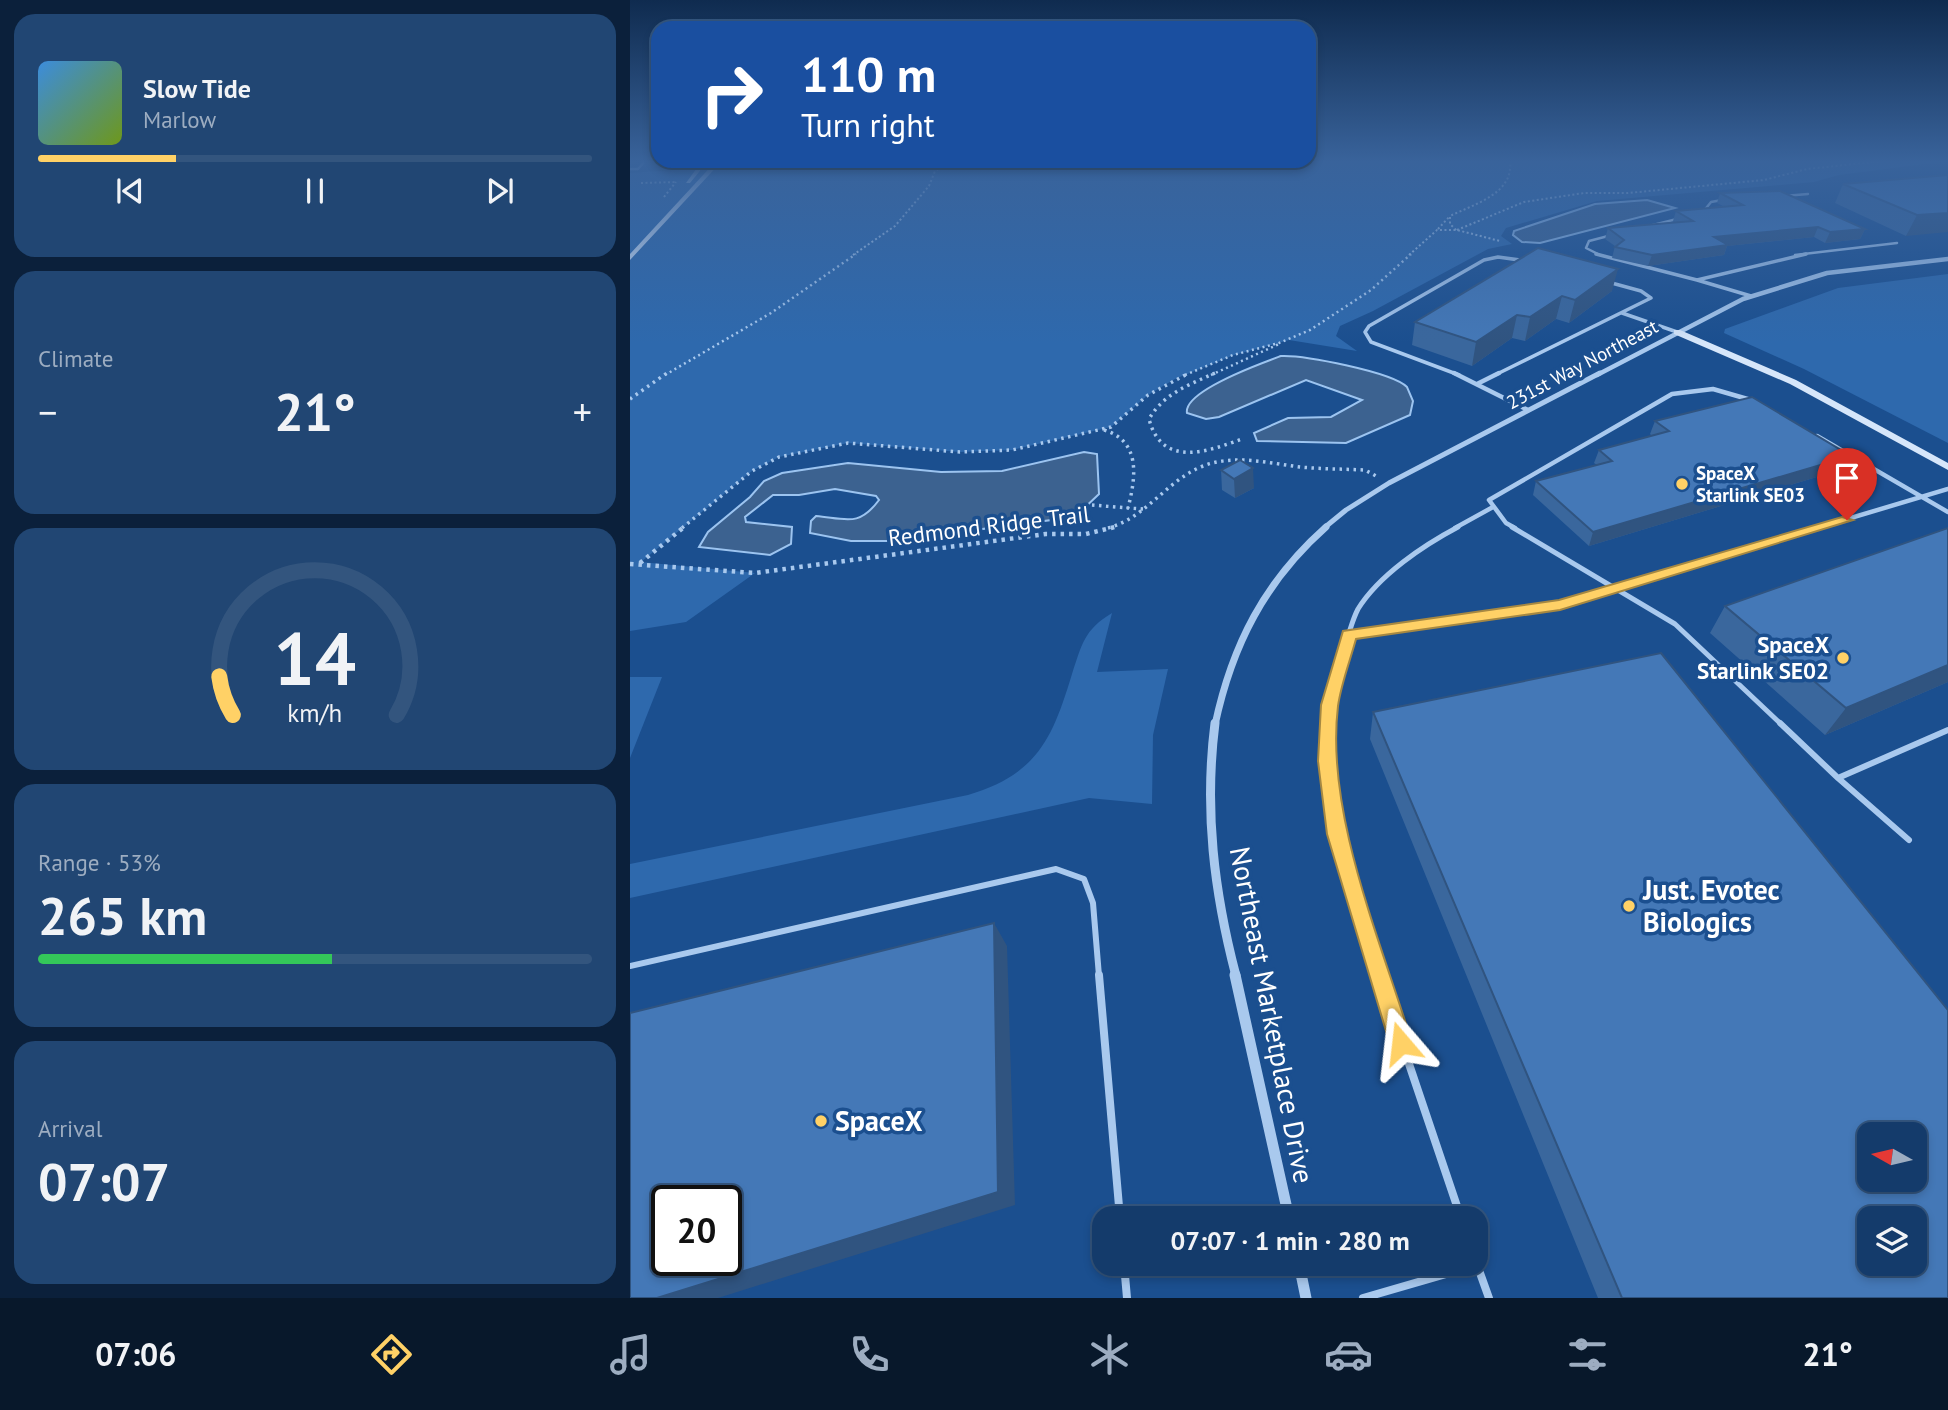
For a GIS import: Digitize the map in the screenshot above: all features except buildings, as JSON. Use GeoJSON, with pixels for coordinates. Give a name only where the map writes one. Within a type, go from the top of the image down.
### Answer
{"type":"FeatureCollection","features":[{"type":"Feature","properties":{"kind":"main road"},"geometry":{"type":"LineString","coordinates":[[658,226],[661,222]]}},
{"type":"Feature","properties":{"kind":"main road"},"geometry":{"type":"LineString","coordinates":[[630,258],[662,222]]}},
{"type":"Feature","properties":{"kind":"main road"},"geometry":{"type":"LineString","coordinates":[[1677,332],[1793,382],[1948,467]]}},
{"type":"Feature","properties":{"kind":"street","name":"231st Way Northeast"},"geometry":{"type":"LineString","coordinates":[[1271,583],[1320,530],[1342,512],[1432,459],[1751,296],[1827,273],[1948,259]]}},
{"type":"Feature","properties":{"kind":"street","name":"Northeast Marketplace Drive"},"geometry":{"type":"LineString","coordinates":[[1271,583],[1236,646],[1218,697],[1207,776],[1214,878],[1286,1206]]}},
{"type":"Feature","properties":{"kind":"street"},"geometry":{"type":"LineString","coordinates":[[1301,1276],[1306,1298]]}},
{"type":"Feature","properties":{"kind":"lane"},"geometry":{"type":"LineString","coordinates":[[1641,228],[1667,222]]}},
{"type":"Feature","properties":{"kind":"lane"},"geometry":{"type":"LineString","coordinates":[[1615,234],[1589,241],[1586,248],[1603,257],[1751,296]]}},
{"type":"Feature","properties":{"kind":"lane"},"geometry":{"type":"LineString","coordinates":[[1697,280],[1753,262],[1799,253],[1896,243]]}},
{"type":"Feature","properties":{"kind":"lane"},"geometry":{"type":"LineString","coordinates":[[1528,410],[1477,384],[1371,342],[1365,332],[1369,326],[1484,260],[1509,257],[1531,262]]}},
{"type":"Feature","properties":{"kind":"lane"},"geometry":{"type":"LineString","coordinates":[[1477,384],[1651,298],[1641,291],[1604,281]]}},
{"type":"Feature","properties":{"kind":"lane"},"geometry":{"type":"LineString","coordinates":[[1622,313],[1677,332]]}},
{"type":"Feature","properties":{"kind":"lane"},"geometry":{"type":"LineString","coordinates":[[1756,401],[1713,389],[1672,394],[1489,500],[1506,523],[1675,624],[1838,778],[1909,840]]}},
{"type":"Feature","properties":{"kind":"lane"},"geometry":{"type":"LineString","coordinates":[[1815,435],[1948,512]]}},
{"type":"Feature","properties":{"kind":"lane"},"geometry":{"type":"LineString","coordinates":[[1349,635],[1560,605],[1948,489]]}},
{"type":"Feature","properties":{"kind":"lane"},"geometry":{"type":"LineString","coordinates":[[1457,1206],[1401,1043],[1337,834],[1327,761],[1329,705],[1357,610],[1385,579],[1441,536],[1493,507]]}},
{"type":"Feature","properties":{"kind":"lane"},"geometry":{"type":"LineString","coordinates":[[1838,778],[1948,730]]}},
{"type":"Feature","properties":{"kind":"lane"},"geometry":{"type":"LineString","coordinates":[[630,966],[1056,869],[1084,879],[1093,903],[1119,1206]]}},
{"type":"Feature","properties":{"kind":"lane"},"geometry":{"type":"LineString","coordinates":[[1125,1276],[1127,1298]]}},
{"type":"Feature","properties":{"kind":"lane"},"geometry":{"type":"LineString","coordinates":[[1363,1298],[1432,1276]]}},
{"type":"Feature","properties":{"kind":"lane"},"geometry":{"type":"LineString","coordinates":[[1481,1276],[1489,1298]]}},
{"type":"Feature","properties":{"kind":"path"},"geometry":{"type":"LineString","coordinates":[[630,399],[689,358],[771,313],[899,222]]}},
{"type":"Feature","properties":{"kind":"path"},"geometry":{"type":"LineString","coordinates":[[640,563],[752,471],[779,457],[848,443],[891,444],[960,452],[1012,450],[1100,430],[1119,422],[1148,395],[1175,380],[1234,355],[1279,343],[1310,330],[1371,290],[1445,222]]}},
{"type":"Feature","properties":{"kind":"path"},"geometry":{"type":"LineString","coordinates":[[1450,222],[1457,230]]}},
{"type":"Feature","properties":{"kind":"path"},"geometry":{"type":"LineString","coordinates":[[1457,230],[1477,222]]}},
{"type":"Feature","properties":{"kind":"path"},"geometry":{"type":"LineString","coordinates":[[1437,230],[1457,230],[1511,244]]}},
{"type":"Feature","properties":{"kind":"path"},"geometry":{"type":"LineString","coordinates":[[1242,439],[1196,455],[1181,455],[1153,433],[1149,419],[1157,405],[1172,393],[1274,349],[1279,343]]}},
{"type":"Feature","properties":{"kind":"path"},"geometry":{"type":"LineString","coordinates":[[1100,430],[1116,432],[1133,454],[1134,490],[1128,508]]}},
{"type":"Feature","properties":{"kind":"path"},"geometry":{"type":"LineString","coordinates":[[1196,455],[1203,466]]}},
{"type":"Feature","properties":{"kind":"path","name":"Redmond Ridge Trail"},"geometry":{"type":"LineString","coordinates":[[630,564],[745,572],[781,570],[1046,534],[1086,534],[1117,526],[1145,509],[1177,480],[1203,466],[1249,460],[1302,467],[1365,470],[1372,474]]}},
{"type":"Feature","properties":{"kind":"path"},"geometry":{"type":"LineString","coordinates":[[1092,505],[1145,509]]}},
{"type":"Feature","properties":{"kind":"shaded area"},"geometry":{"type":"Polygon","coordinates":[[[630,222],[1528,222],[1506,228],[1501,236],[1512,244],[1488,249],[1340,326],[1336,336],[1357,351],[1289,340],[1234,355],[1175,379],[1148,395],[1111,427],[1012,450],[960,452],[848,443],[779,457],[752,471],[641,562],[755,573],[686,622],[630,631],[630,222]]]}},
{"type":"Feature","properties":{"kind":"shaded area"},"geometry":{"type":"Polygon","coordinates":[[[1542,222],[1623,222],[1540,243],[1522,242],[1513,235],[1514,231],[1542,222]]]}},
{"type":"Feature","properties":{"kind":"shaded area"},"geometry":{"type":"Polygon","coordinates":[[[1948,274],[1948,443],[1804,369],[1724,333],[1725,329],[1838,288],[1948,274]]]}},
{"type":"Feature","properties":{"kind":"shaded area"},"geometry":{"type":"Polygon","coordinates":[[[1281,356],[1347,366],[1398,381],[1407,387],[1413,401],[1410,415],[1346,443],[1257,441],[1254,433],[1288,418],[1331,417],[1362,400],[1306,380],[1219,417],[1206,419],[1187,413],[1189,405],[1210,387],[1281,356]]]}},
{"type":"Feature","properties":{"kind":"shaded area"},"geometry":{"type":"Polygon","coordinates":[[[1084,452],[1097,454],[1099,494],[1080,512],[1067,518],[890,541],[851,541],[810,533],[811,521],[816,516],[858,518],[872,509],[879,500],[876,496],[835,489],[799,495],[773,495],[745,517],[746,522],[792,527],[791,544],[770,555],[699,547],[708,532],[750,497],[764,481],[782,473],[848,463],[941,472],[1002,471],[1084,452]]]}},
{"type":"Feature","properties":{"kind":"shaded area"},"geometry":{"type":"Polygon","coordinates":[[[1112,613],[1097,672],[1168,669],[1153,735],[1152,804],[1089,798],[630,898],[630,864],[968,795],[1011,777],[1026,765],[1048,736],[1085,639],[1095,625],[1112,613]]]}},
{"type":"Feature","properties":{"kind":"shaded area"},"geometry":{"type":"Polygon","coordinates":[[[630,677],[662,677],[630,758],[630,677]]]}},
{"type":"Feature","properties":{"kind":"place","name":"SpaceX Starlink SE03"},"geometry":{"type":"Point","coordinates":[1682,484]}},
{"type":"Feature","properties":{"kind":"place","name":"SpaceX Starlink SE02"},"geometry":{"type":"Point","coordinates":[1843,658]}},
{"type":"Feature","properties":{"kind":"place","name":"Just. Evotec Biologics"},"geometry":{"type":"Point","coordinates":[1629,906]}},
{"type":"Feature","properties":{"kind":"place","name":"SpaceX"},"geometry":{"type":"Point","coordinates":[821,1121]}},
{"type":"Feature","properties":{"kind":"route"},"geometry":{"type":"LineString","coordinates":[[1401,1043],[1337,834],[1327,761],[1329,705],[1349,635],[1560,605],[1847,520]]}}]}
